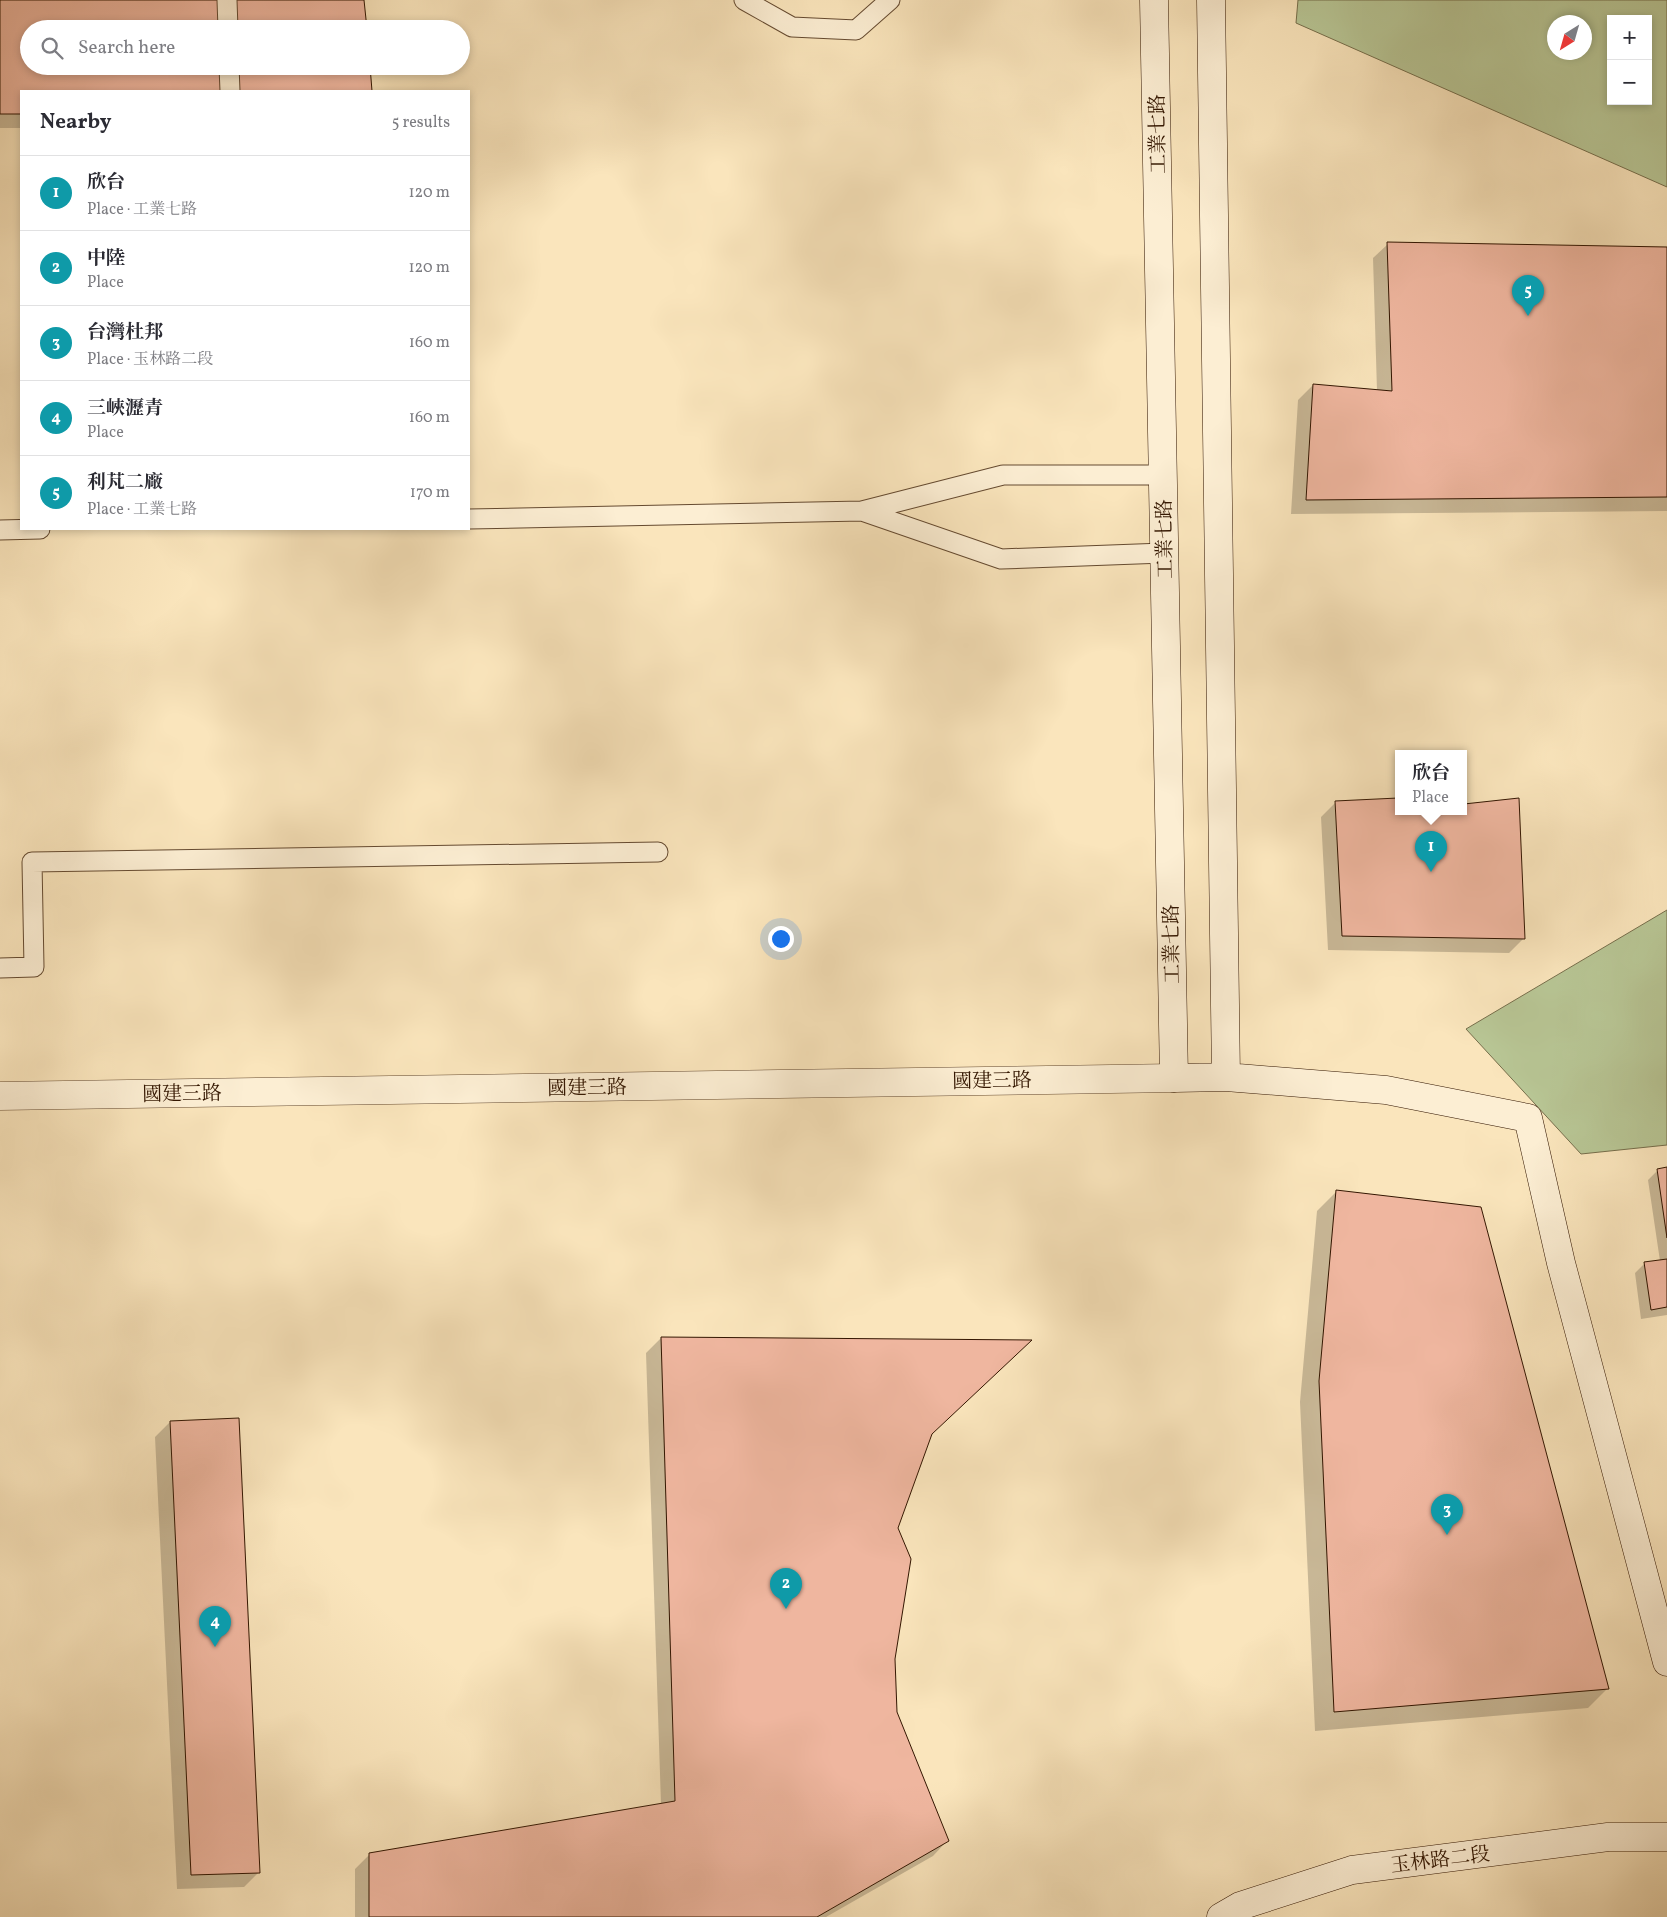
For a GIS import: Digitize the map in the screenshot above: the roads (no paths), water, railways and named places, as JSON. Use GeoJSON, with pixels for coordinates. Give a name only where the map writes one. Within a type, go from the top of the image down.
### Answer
{"type":"FeatureCollection","features":[{"type":"Feature","properties":{"kind":"street","name":"工業七路"},"geometry":{"type":"LineString","coordinates":[[1154,0],[1174,1078]]}},
{"type":"Feature","properties":{"kind":"street"},"geometry":{"type":"LineString","coordinates":[[1210,0],[1226,1077]]}},
{"type":"Feature","properties":{"kind":"street","name":"國建三路"},"geometry":{"type":"LineString","coordinates":[[0,1096],[1226,1077],[1386,1090],[1528,1118],[1561,1263],[1667,1662]]}},
{"type":"Feature","properties":{"kind":"street","name":"玉林路二段"},"geometry":{"type":"LineString","coordinates":[[1221,1917],[1240,1906],[1352,1870],[1608,1837],[1667,1837]]}},
{"type":"Feature","properties":{"kind":"lane"},"geometry":{"type":"LineString","coordinates":[[227,0],[228,20]]}},
{"type":"Feature","properties":{"kind":"lane"},"geometry":{"type":"LineString","coordinates":[[744,0],[792,27],[856,30],[890,0]]}},
{"type":"Feature","properties":{"kind":"lane"},"geometry":{"type":"LineString","coordinates":[[229,75],[230,90]]}},
{"type":"Feature","properties":{"kind":"lane"},"geometry":{"type":"LineString","coordinates":[[470,519],[862,511],[1003,475],[1163,475]]}},
{"type":"Feature","properties":{"kind":"lane"},"geometry":{"type":"LineString","coordinates":[[862,511],[1001,559],[1164,553]]}},
{"type":"Feature","properties":{"kind":"lane"},"geometry":{"type":"LineString","coordinates":[[0,530],[20,530]]}},
{"type":"Feature","properties":{"kind":"lane"},"geometry":{"type":"LineString","coordinates":[[0,968],[34,967],[32,862],[658,852]]}},
{"type":"Feature","properties":{"kind":"place","name":"利芃二廠"},"geometry":{"type":"Point","coordinates":[1528,316]}},
{"type":"Feature","properties":{"kind":"place","name":"欣台"},"geometry":{"type":"Point","coordinates":[1431,872]}},
{"type":"Feature","properties":{"kind":"place","name":"台灣杜邦"},"geometry":{"type":"Point","coordinates":[1447,1535]}},
{"type":"Feature","properties":{"kind":"place","name":"中陸"},"geometry":{"type":"Point","coordinates":[786,1609]}},
{"type":"Feature","properties":{"kind":"place","name":"三峽瀝青"},"geometry":{"type":"Point","coordinates":[215,1647]}}]}
